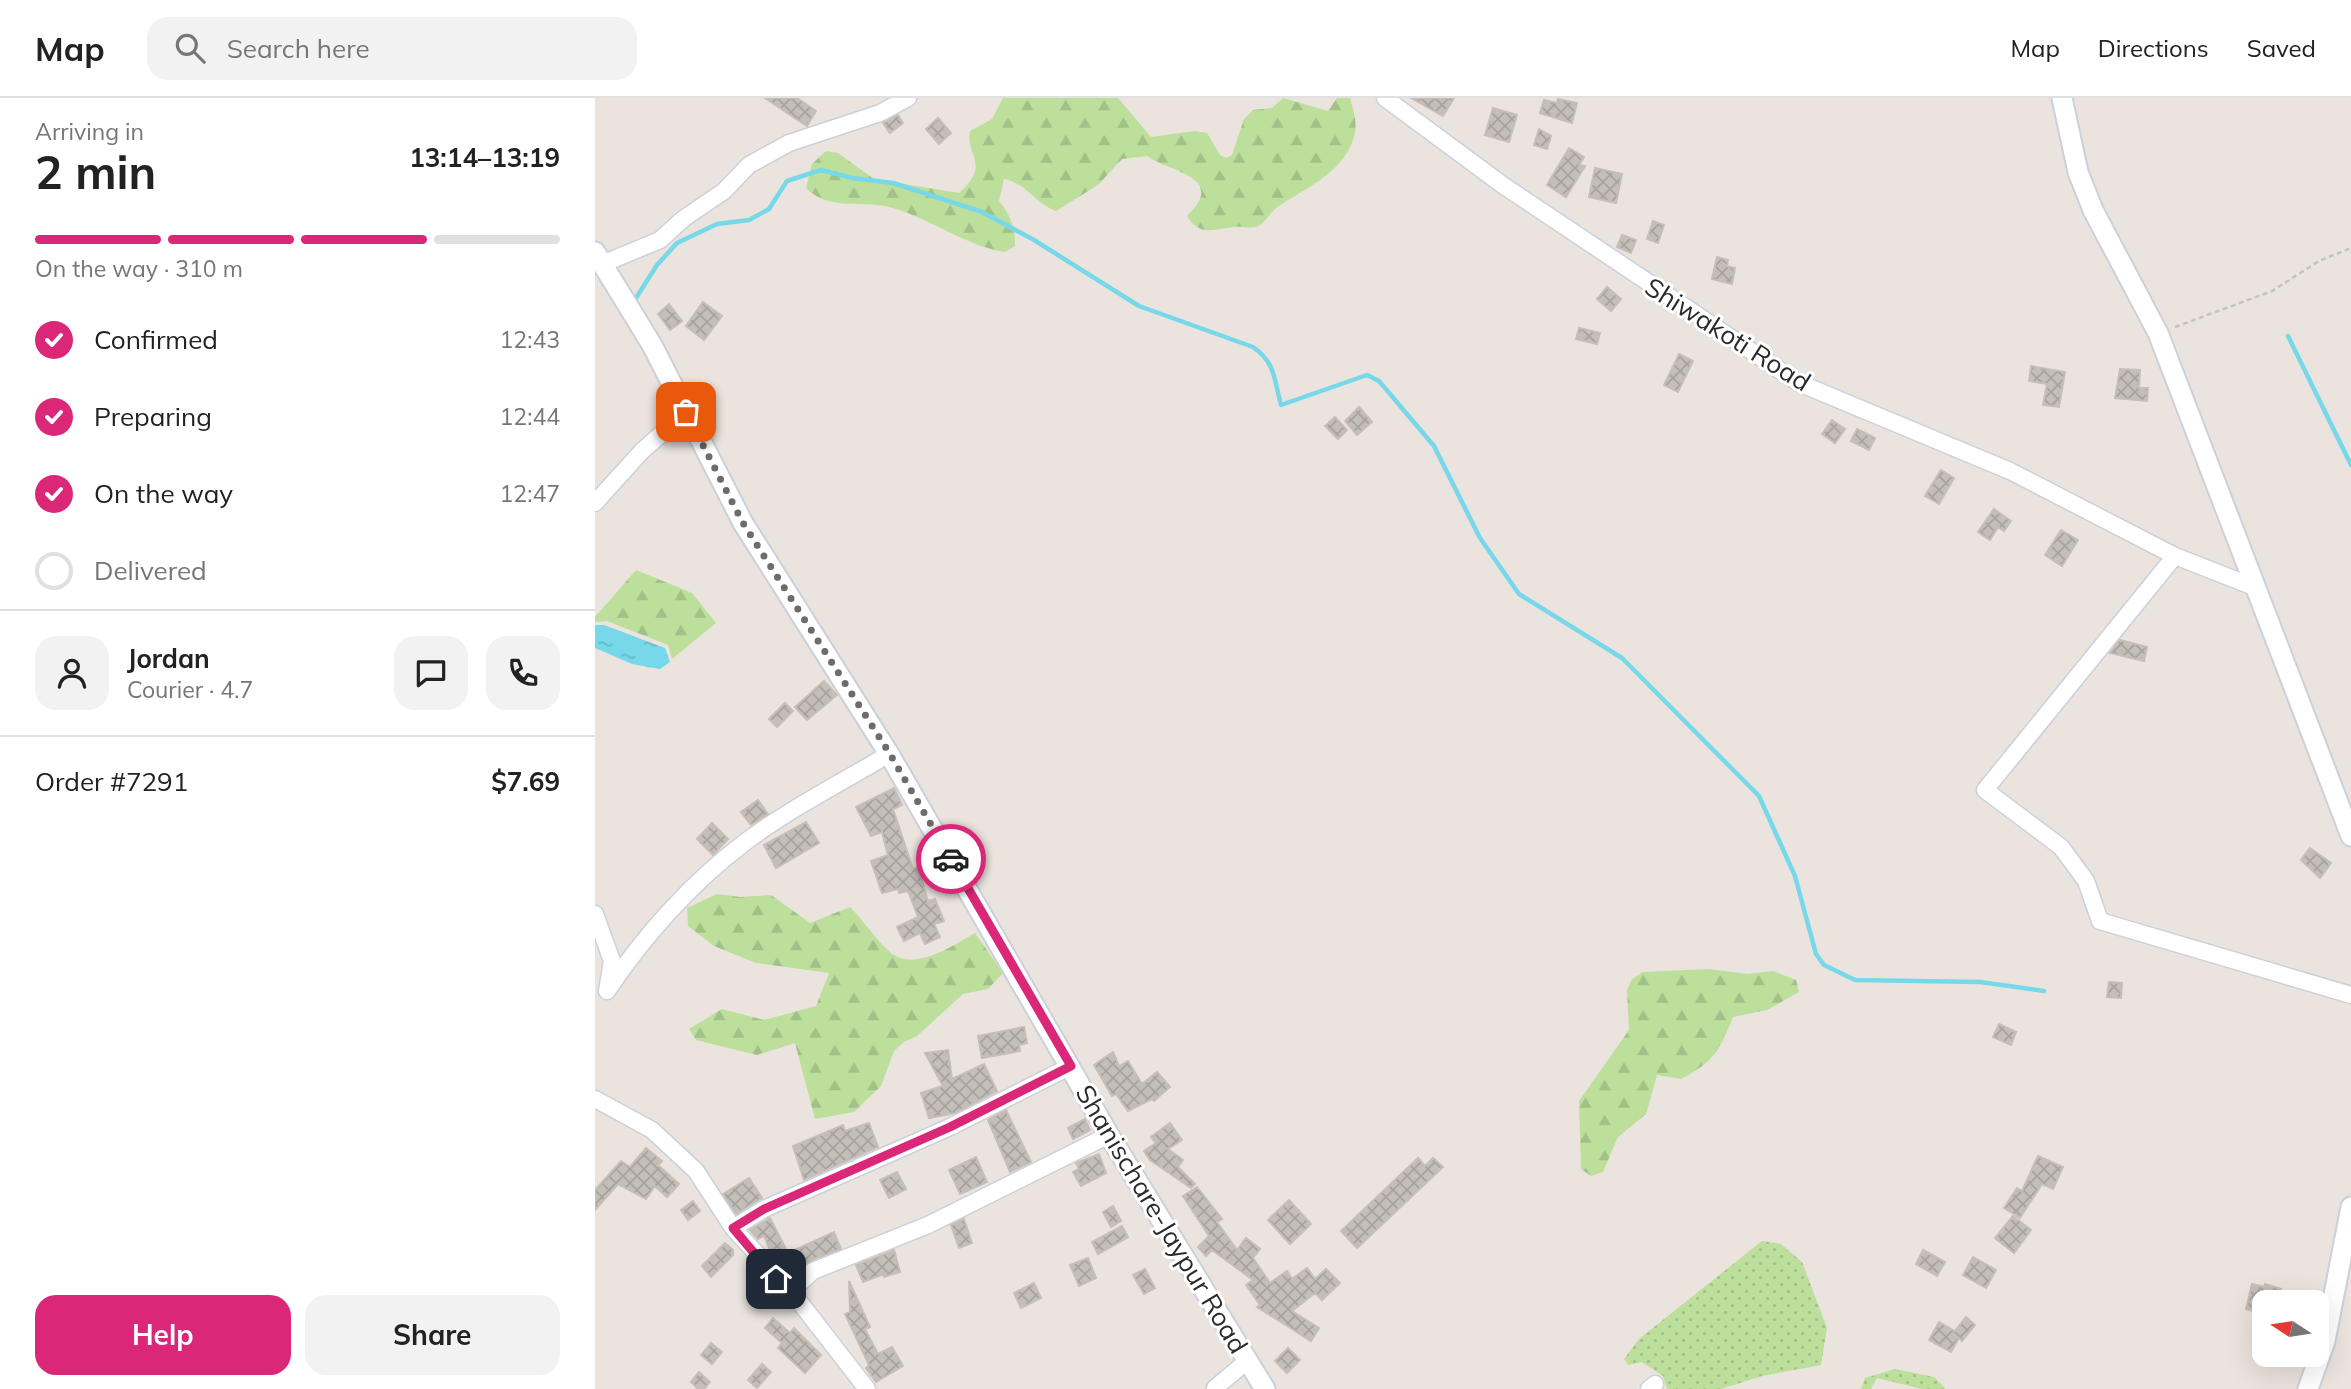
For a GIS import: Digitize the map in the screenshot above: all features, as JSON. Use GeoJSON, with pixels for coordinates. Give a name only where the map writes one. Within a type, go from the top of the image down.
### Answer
{"type":"FeatureCollection","features":[{"type":"Feature","properties":{"kind":"street"},"geometry":{"type":"LineString","coordinates":[[599,258],[660,240],[683,219],[724,191],[749,165],[789,144],[880,113],[908,98]]}},
{"type":"Feature","properties":{"kind":"street","name":"Shiwakoti Road"},"geometry":{"type":"LineString","coordinates":[[1385,98],[1504,186],[1799,383],[2010,471],[2175,556],[2254,587]]}},
{"type":"Feature","properties":{"kind":"street"},"geometry":{"type":"LineString","coordinates":[[2062,98],[2077,172],[2158,333],[2254,587],[2321,751],[2351,836]]}},
{"type":"Feature","properties":{"kind":"street","name":"Shanischare-Jaypur Road"},"geometry":{"type":"LineString","coordinates":[[599,258],[652,345],[743,523],[890,754],[1109,1135],[1265,1389]]}},
{"type":"Feature","properties":{"kind":"street"},"geometry":{"type":"LineString","coordinates":[[595,503],[642,451],[686,412]]}},
{"type":"Feature","properties":{"kind":"street"},"geometry":{"type":"LineString","coordinates":[[2175,556],[1985,790],[2061,848],[2086,881],[2100,921],[2351,995]]}},
{"type":"Feature","properties":{"kind":"street"},"geometry":{"type":"LineString","coordinates":[[595,914],[612,961],[607,991],[627,961],[713,868],[773,823],[890,754]]}},
{"type":"Feature","properties":{"kind":"street"},"geometry":{"type":"LineString","coordinates":[[733,1228],[764,1209],[950,1127],[1071,1066]]}},
{"type":"Feature","properties":{"kind":"street"},"geometry":{"type":"LineString","coordinates":[[595,1099],[652,1130],[696,1171],[733,1228],[791,1291],[867,1389]]}},
{"type":"Feature","properties":{"kind":"street"},"geometry":{"type":"LineString","coordinates":[[791,1291],[813,1271],[928,1225],[1109,1135]]}},
{"type":"Feature","properties":{"kind":"street"},"geometry":{"type":"LineString","coordinates":[[2308,1389],[2345,1272],[2351,1207]]}},
{"type":"Feature","properties":{"kind":"street"},"geometry":{"type":"LineString","coordinates":[[1215,1388],[1247,1361]]}},
{"type":"Feature","properties":{"kind":"path"},"geometry":{"type":"LineString","coordinates":[[2158,333],[2271,291],[2319,261],[2351,248]]}},
{"type":"Feature","properties":{"kind":"green space"},"geometry":{"type":"Polygon","coordinates":[[[1003,98],[1118,98],[1151,137],[1195,131],[1207,133],[1220,155],[1226,158],[1232,155],[1244,119],[1253,110],[1272,108],[1283,98],[1328,111],[1337,98],[1350,98],[1356,127],[1351,145],[1338,165],[1276,208],[1262,223],[1254,227],[1207,230],[1197,227],[1187,216],[1198,203],[1201,192],[1198,184],[1191,177],[1147,156],[1122,159],[1098,185],[1056,211],[1018,184],[1004,179],[999,201],[1011,222],[1015,240],[1015,246],[1005,252],[976,244],[893,208],[836,203],[815,195],[806,188],[812,164],[826,151],[838,153],[874,179],[959,193],[969,183],[976,167],[969,140],[970,131],[992,119],[1003,98]]]}},
{"type":"Feature","properties":{"kind":"green space"},"geometry":{"type":"Polygon","coordinates":[[[636,570],[692,593],[716,623],[672,659],[668,645],[607,621],[595,622],[595,617],[636,570]]]}},
{"type":"Feature","properties":{"kind":"green space"},"geometry":{"type":"Polygon","coordinates":[[[717,894],[740,897],[771,895],[810,923],[850,907],[890,952],[899,958],[910,960],[933,955],[975,933],[1003,973],[988,989],[963,994],[917,1036],[894,1051],[881,1086],[854,1112],[815,1119],[795,1043],[757,1055],[696,1040],[689,1029],[722,1009],[764,1020],[816,1006],[829,973],[756,963],[714,946],[688,926],[687,908],[717,894]]]}},
{"type":"Feature","properties":{"kind":"green space"},"geometry":{"type":"Polygon","coordinates":[[[1709,969],[1748,974],[1773,971],[1796,980],[1799,992],[1767,1010],[1733,1017],[1715,1054],[1692,1073],[1681,1079],[1657,1075],[1646,1114],[1618,1137],[1603,1172],[1591,1176],[1581,1169],[1579,1101],[1629,1030],[1627,990],[1632,979],[1643,972],[1709,969]]]}},
{"type":"Feature","properties":{"kind":"green space"},"geometry":{"type":"Polygon","coordinates":[[[1762,1241],[1781,1244],[1802,1262],[1827,1328],[1821,1365],[1762,1376],[1721,1389],[1667,1389],[1663,1376],[1642,1362],[1628,1365],[1624,1359],[1639,1339],[1762,1241]]]}},
{"type":"Feature","properties":{"kind":"green space"},"geometry":{"type":"Polygon","coordinates":[[[1895,1369],[1934,1377],[1946,1389],[1922,1389],[1877,1378],[1871,1389],[1861,1389],[1865,1378],[1895,1369]]]}},
{"type":"Feature","properties":{"kind":"water"},"geometry":{"type":"Polygon","coordinates":[[[595,625],[604,625],[665,648],[670,662],[660,669],[632,664],[595,648],[595,625]]]}},
{"type":"Feature","properties":{"kind":"building"},"geometry":{"type":"Polygon","coordinates":[[[765,98],[797,98],[816,111],[807,126],[765,98]]]}},
{"type":"Feature","properties":{"kind":"building"},"geometry":{"type":"Polygon","coordinates":[[[1411,98],[1454,98],[1443,116],[1411,98]]]}},
{"type":"Feature","properties":{"kind":"building"},"geometry":{"type":"Polygon","coordinates":[[[1558,99],[1577,103],[1572,123],[1540,113],[1544,100],[1557,103],[1558,99]]]}},
{"type":"Feature","properties":{"kind":"building"},"geometry":{"type":"Polygon","coordinates":[[[1493,108],[1517,115],[1509,142],[1485,135],[1493,108]]]}},
{"type":"Feature","properties":{"kind":"building"},"geometry":{"type":"Polygon","coordinates":[[[898,115],[903,123],[890,133],[883,123],[898,115]]]}},
{"type":"Feature","properties":{"kind":"building"},"geometry":{"type":"Polygon","coordinates":[[[938,118],[951,133],[939,144],[926,129],[938,118]]]}},
{"type":"Feature","properties":{"kind":"building"},"geometry":{"type":"Polygon","coordinates":[[[1539,129],[1551,136],[1547,149],[1534,145],[1539,129]]]}},
{"type":"Feature","properties":{"kind":"building"},"geometry":{"type":"Polygon","coordinates":[[[1569,148],[1584,157],[1579,165],[1585,166],[1566,197],[1547,185],[1569,148]]]}},
{"type":"Feature","properties":{"kind":"building"},"geometry":{"type":"Polygon","coordinates":[[[1595,168],[1622,174],[1616,203],[1589,197],[1595,168]]]}},
{"type":"Feature","properties":{"kind":"building"},"geometry":{"type":"Polygon","coordinates":[[[1653,221],[1664,225],[1658,243],[1647,239],[1653,221]]]}},
{"type":"Feature","properties":{"kind":"building"},"geometry":{"type":"Polygon","coordinates":[[[1622,235],[1636,240],[1631,253],[1617,247],[1622,235]]]}},
{"type":"Feature","properties":{"kind":"building"},"geometry":{"type":"Polygon","coordinates":[[[1717,257],[1728,260],[1727,266],[1735,268],[1732,284],[1712,279],[1717,257]]]}},
{"type":"Feature","properties":{"kind":"building"},"geometry":{"type":"Polygon","coordinates":[[[1607,287],[1621,299],[1611,311],[1597,299],[1607,287]]]}},
{"type":"Feature","properties":{"kind":"building"},"geometry":{"type":"Polygon","coordinates":[[[703,302],[722,316],[704,340],[686,326],[703,302]]]}},
{"type":"Feature","properties":{"kind":"building"},"geometry":{"type":"Polygon","coordinates":[[[669,304],[682,321],[670,330],[658,314],[669,304]]]}},
{"type":"Feature","properties":{"kind":"building"},"geometry":{"type":"Polygon","coordinates":[[[1579,328],[1600,333],[1597,344],[1576,339],[1579,328]]]}},
{"type":"Feature","properties":{"kind":"building"},"geometry":{"type":"Polygon","coordinates":[[[1679,354],[1693,361],[1678,392],[1664,385],[1679,354]]]}},
{"type":"Feature","properties":{"kind":"building"},"geometry":{"type":"Polygon","coordinates":[[[2031,366],[2065,372],[2059,407],[2043,405],[2047,384],[2029,381],[2031,366]]]}},
{"type":"Feature","properties":{"kind":"building"},"geometry":{"type":"Polygon","coordinates":[[[2120,369],[2140,370],[2139,388],[2148,388],[2147,401],[2115,398],[2120,369]]]}},
{"type":"Feature","properties":{"kind":"building"},"geometry":{"type":"Polygon","coordinates":[[[1359,407],[1372,422],[1357,435],[1345,421],[1359,407]]]}},
{"type":"Feature","properties":{"kind":"building"},"geometry":{"type":"Polygon","coordinates":[[[1335,417],[1347,430],[1338,439],[1325,426],[1335,417]]]}},
{"type":"Feature","properties":{"kind":"building"},"geometry":{"type":"Polygon","coordinates":[[[1832,420],[1845,429],[1835,443],[1822,434],[1832,420]]]}},
{"type":"Feature","properties":{"kind":"building"},"geometry":{"type":"Polygon","coordinates":[[[1857,429],[1875,438],[1869,450],[1851,441],[1857,429]]]}},
{"type":"Feature","properties":{"kind":"building"},"geometry":{"type":"Polygon","coordinates":[[[1941,470],[1954,478],[1939,504],[1925,496],[1941,470]]]}},
{"type":"Feature","properties":{"kind":"building"},"geometry":{"type":"Polygon","coordinates":[[[1994,509],[2011,521],[2004,531],[1998,527],[1990,540],[1978,532],[1994,509]]]}},
{"type":"Feature","properties":{"kind":"building"},"geometry":{"type":"Polygon","coordinates":[[[2061,530],[2078,540],[2062,566],[2045,555],[2061,530]]]}},
{"type":"Feature","properties":{"kind":"building"},"geometry":{"type":"Polygon","coordinates":[[[2120,640],[2147,647],[2144,661],[2110,653],[2120,640]]]}},
{"type":"Feature","properties":{"kind":"building"},"geometry":{"type":"Polygon","coordinates":[[[824,681],[837,695],[807,720],[795,707],[824,681]]]}},
{"type":"Feature","properties":{"kind":"building"},"geometry":{"type":"Polygon","coordinates":[[[785,703],[793,711],[777,727],[769,719],[785,703]]]}},
{"type":"Feature","properties":{"kind":"building"},"geometry":{"type":"Polygon","coordinates":[[[894,788],[902,805],[893,809],[913,869],[918,867],[928,901],[935,899],[944,921],[934,924],[940,937],[925,944],[920,933],[904,941],[897,927],[918,917],[908,891],[899,893],[898,889],[882,893],[871,861],[888,855],[882,832],[871,836],[856,807],[894,788]]]}},
{"type":"Feature","properties":{"kind":"building"},"geometry":{"type":"Polygon","coordinates":[[[758,800],[768,814],[751,825],[741,812],[758,800]]]}},
{"type":"Feature","properties":{"kind":"building"},"geometry":{"type":"Polygon","coordinates":[[[806,822],[819,843],[776,868],[764,845],[806,822]]]}},
{"type":"Feature","properties":{"kind":"building"},"geometry":{"type":"Polygon","coordinates":[[[712,823],[728,839],[713,855],[697,839],[712,823]]]}},
{"type":"Feature","properties":{"kind":"building"},"geometry":{"type":"Polygon","coordinates":[[[2310,848],[2331,863],[2320,878],[2301,860],[2310,848]]]}},
{"type":"Feature","properties":{"kind":"building"},"geometry":{"type":"Polygon","coordinates":[[[2109,982],[2122,983],[2121,998],[2107,997],[2109,982]]]}},
{"type":"Feature","properties":{"kind":"building"},"geometry":{"type":"Polygon","coordinates":[[[1999,1024],[2016,1032],[2011,1045],[1993,1037],[1999,1024]]]}},
{"type":"Feature","properties":{"kind":"building"},"geometry":{"type":"Polygon","coordinates":[[[1024,1027],[1027,1043],[1019,1045],[1020,1051],[982,1058],[978,1036],[1024,1027]]]}},
{"type":"Feature","properties":{"kind":"building"},"geometry":{"type":"Polygon","coordinates":[[[948,1050],[952,1079],[984,1064],[997,1091],[955,1113],[929,1118],[921,1093],[943,1086],[925,1053],[948,1050]]]}},
{"type":"Feature","properties":{"kind":"building"},"geometry":{"type":"Polygon","coordinates":[[[1113,1052],[1119,1066],[1128,1061],[1142,1084],[1157,1072],[1170,1087],[1154,1101],[1152,1099],[1128,1111],[1116,1094],[1112,1096],[1094,1065],[1113,1052]]]}},
{"type":"Feature","properties":{"kind":"building"},"geometry":{"type":"Polygon","coordinates":[[[1006,1110],[1031,1162],[1010,1172],[988,1120],[1006,1110]]]}},
{"type":"Feature","properties":{"kind":"building"},"geometry":{"type":"Polygon","coordinates":[[[1085,1119],[1090,1130],[1073,1139],[1068,1128],[1085,1119]]]}},
{"type":"Feature","properties":{"kind":"building"},"geometry":{"type":"Polygon","coordinates":[[[869,1123],[878,1147],[804,1180],[793,1146],[843,1125],[845,1131],[869,1123]]]}},
{"type":"Feature","properties":{"kind":"building"},"geometry":{"type":"Polygon","coordinates":[[[1170,1123],[1182,1140],[1168,1149],[1183,1160],[1178,1167],[1195,1184],[1191,1188],[1150,1160],[1144,1151],[1156,1143],[1151,1137],[1170,1123]]]}},
{"type":"Feature","properties":{"kind":"building"},"geometry":{"type":"Polygon","coordinates":[[[646,1148],[662,1161],[658,1165],[679,1184],[667,1197],[655,1186],[646,1199],[618,1184],[595,1210],[595,1190],[621,1161],[630,1167],[646,1148]]]}},
{"type":"Feature","properties":{"kind":"building"},"geometry":{"type":"Polygon","coordinates":[[[1099,1154],[1106,1173],[1081,1186],[1073,1172],[1079,1169],[1076,1163],[1099,1154]]]}},
{"type":"Feature","properties":{"kind":"building"},"geometry":{"type":"Polygon","coordinates":[[[2038,1156],[2063,1167],[2053,1189],[2042,1184],[2020,1218],[2004,1208],[2017,1188],[2022,1191],[2038,1156]]]}},
{"type":"Feature","properties":{"kind":"building"},"geometry":{"type":"Polygon","coordinates":[[[976,1157],[987,1182],[960,1194],[949,1170],[976,1157]]]}},
{"type":"Feature","properties":{"kind":"building"},"geometry":{"type":"Polygon","coordinates":[[[1418,1158],[1425,1166],[1433,1158],[1443,1167],[1357,1248],[1341,1231],[1418,1158]]]}},
{"type":"Feature","properties":{"kind":"building"},"geometry":{"type":"Polygon","coordinates":[[[897,1172],[906,1189],[889,1198],[880,1180],[897,1172]]]}},
{"type":"Feature","properties":{"kind":"building"},"geometry":{"type":"Polygon","coordinates":[[[749,1178],[762,1198],[736,1214],[723,1194],[749,1178]]]}},
{"type":"Feature","properties":{"kind":"building"},"geometry":{"type":"Polygon","coordinates":[[[1197,1187],[1222,1219],[1217,1222],[1237,1250],[1246,1238],[1260,1249],[1253,1258],[1270,1283],[1287,1271],[1292,1279],[1307,1268],[1315,1279],[1326,1269],[1340,1283],[1322,1300],[1315,1293],[1292,1311],[1319,1328],[1311,1341],[1257,1307],[1260,1305],[1246,1285],[1253,1280],[1212,1250],[1206,1256],[1198,1247],[1209,1236],[1183,1196],[1197,1187]]]}},
{"type":"Feature","properties":{"kind":"building"},"geometry":{"type":"Polygon","coordinates":[[[1289,1200],[1311,1224],[1290,1244],[1268,1220],[1289,1200]]]}},
{"type":"Feature","properties":{"kind":"building"},"geometry":{"type":"Polygon","coordinates":[[[693,1201],[700,1211],[688,1220],[681,1210],[693,1201]]]}},
{"type":"Feature","properties":{"kind":"building"},"geometry":{"type":"Polygon","coordinates":[[[1113,1206],[1121,1221],[1111,1227],[1103,1212],[1113,1206]]]}},
{"type":"Feature","properties":{"kind":"building"},"geometry":{"type":"Polygon","coordinates":[[[2013,1216],[2031,1230],[2014,1253],[1995,1238],[2013,1216]]]}},
{"type":"Feature","properties":{"kind":"building"},"geometry":{"type":"Polygon","coordinates":[[[770,1218],[788,1253],[834,1232],[841,1249],[809,1261],[793,1274],[788,1264],[783,1267],[772,1255],[764,1236],[758,1239],[750,1230],[770,1218]]]}},
{"type":"Feature","properties":{"kind":"building"},"geometry":{"type":"Polygon","coordinates":[[[964,1219],[972,1243],[959,1248],[951,1225],[964,1219]]]}},
{"type":"Feature","properties":{"kind":"building"},"geometry":{"type":"Polygon","coordinates":[[[1122,1226],[1128,1237],[1098,1254],[1092,1242],[1122,1226]]]}},
{"type":"Feature","properties":{"kind":"building"},"geometry":{"type":"Polygon","coordinates":[[[725,1243],[733,1250],[733,1255],[711,1277],[702,1266],[725,1243]]]}},
{"type":"Feature","properties":{"kind":"building"},"geometry":{"type":"Polygon","coordinates":[[[894,1250],[900,1272],[884,1277],[884,1274],[863,1282],[856,1265],[894,1250]]]}},
{"type":"Feature","properties":{"kind":"building"},"geometry":{"type":"Polygon","coordinates":[[[1923,1250],[1945,1262],[1937,1276],[1916,1264],[1923,1250]]]}},
{"type":"Feature","properties":{"kind":"building"},"geometry":{"type":"Polygon","coordinates":[[[1973,1257],[1996,1270],[1986,1288],[1963,1275],[1973,1257]]]}},
{"type":"Feature","properties":{"kind":"building"},"geometry":{"type":"Polygon","coordinates":[[[1088,1258],[1096,1278],[1079,1286],[1070,1265],[1088,1258]]]}},
{"type":"Feature","properties":{"kind":"building"},"geometry":{"type":"Polygon","coordinates":[[[1145,1269],[1155,1288],[1144,1294],[1133,1275],[1145,1269]]]}},
{"type":"Feature","properties":{"kind":"building"},"geometry":{"type":"Polygon","coordinates":[[[849,1281],[870,1327],[865,1329],[878,1354],[892,1347],[903,1366],[876,1382],[866,1368],[869,1365],[845,1314],[850,1312],[849,1281]]]}},
{"type":"Feature","properties":{"kind":"building"},"geometry":{"type":"Polygon","coordinates":[[[1034,1283],[1041,1298],[1021,1308],[1014,1293],[1034,1283]]]}},
{"type":"Feature","properties":{"kind":"building"},"geometry":{"type":"Polygon","coordinates":[[[2252,1284],[2264,1287],[2265,1284],[2281,1289],[2252,1290],[2252,1311],[2246,1309],[2252,1284]]]}},
{"type":"Feature","properties":{"kind":"building"},"geometry":{"type":"Polygon","coordinates":[[[1966,1317],[1975,1325],[1962,1341],[1959,1338],[1951,1352],[1929,1340],[1939,1322],[1955,1331],[1966,1317]]]}},
{"type":"Feature","properties":{"kind":"building"},"geometry":{"type":"Polygon","coordinates":[[[773,1318],[790,1333],[794,1328],[821,1355],[805,1373],[778,1348],[782,1343],[765,1328],[773,1318]]]}},
{"type":"Feature","properties":{"kind":"building"},"geometry":{"type":"Polygon","coordinates":[[[711,1343],[722,1352],[712,1364],[701,1355],[711,1343]]]}},
{"type":"Feature","properties":{"kind":"building"},"geometry":{"type":"Polygon","coordinates":[[[1288,1348],[1300,1360],[1287,1373],[1275,1361],[1288,1348]]]}},
{"type":"Feature","properties":{"kind":"building"},"geometry":{"type":"Polygon","coordinates":[[[762,1364],[771,1372],[757,1388],[748,1380],[762,1364]]]}},
{"type":"Feature","properties":{"kind":"building"},"geometry":{"type":"Polygon","coordinates":[[[699,1372],[710,1382],[704,1389],[698,1389],[691,1382],[699,1372]]]}},
{"type":"Feature","properties":{"kind":"waterway"},"geometry":{"type":"LineString","coordinates":[[636,298],[657,265],[677,243],[717,224],[749,220],[769,209],[787,181],[821,170],[852,178],[893,183],[982,212],[1034,240],[1139,306],[1253,347],[1270,366],[1281,405],[1367,375],[1379,381],[1434,446],[1480,538],[1519,594],[1622,658],[1759,796],[1795,876],[1816,954],[1824,965],[1855,980],[1980,982],[2044,991]]}},
{"type":"Feature","properties":{"kind":"waterway"},"geometry":{"type":"LineString","coordinates":[[2288,336],[2351,465]]}},
{"type":"Feature","properties":{"kind":"way so far"},"geometry":{"type":"LineString","coordinates":[[686,412],[743,523],[890,754],[951,859]]}},
{"type":"Feature","properties":{"kind":"route"},"geometry":{"type":"LineString","coordinates":[[776,1279],[733,1228],[764,1209],[950,1127],[1071,1066],[951,859]]}}]}
